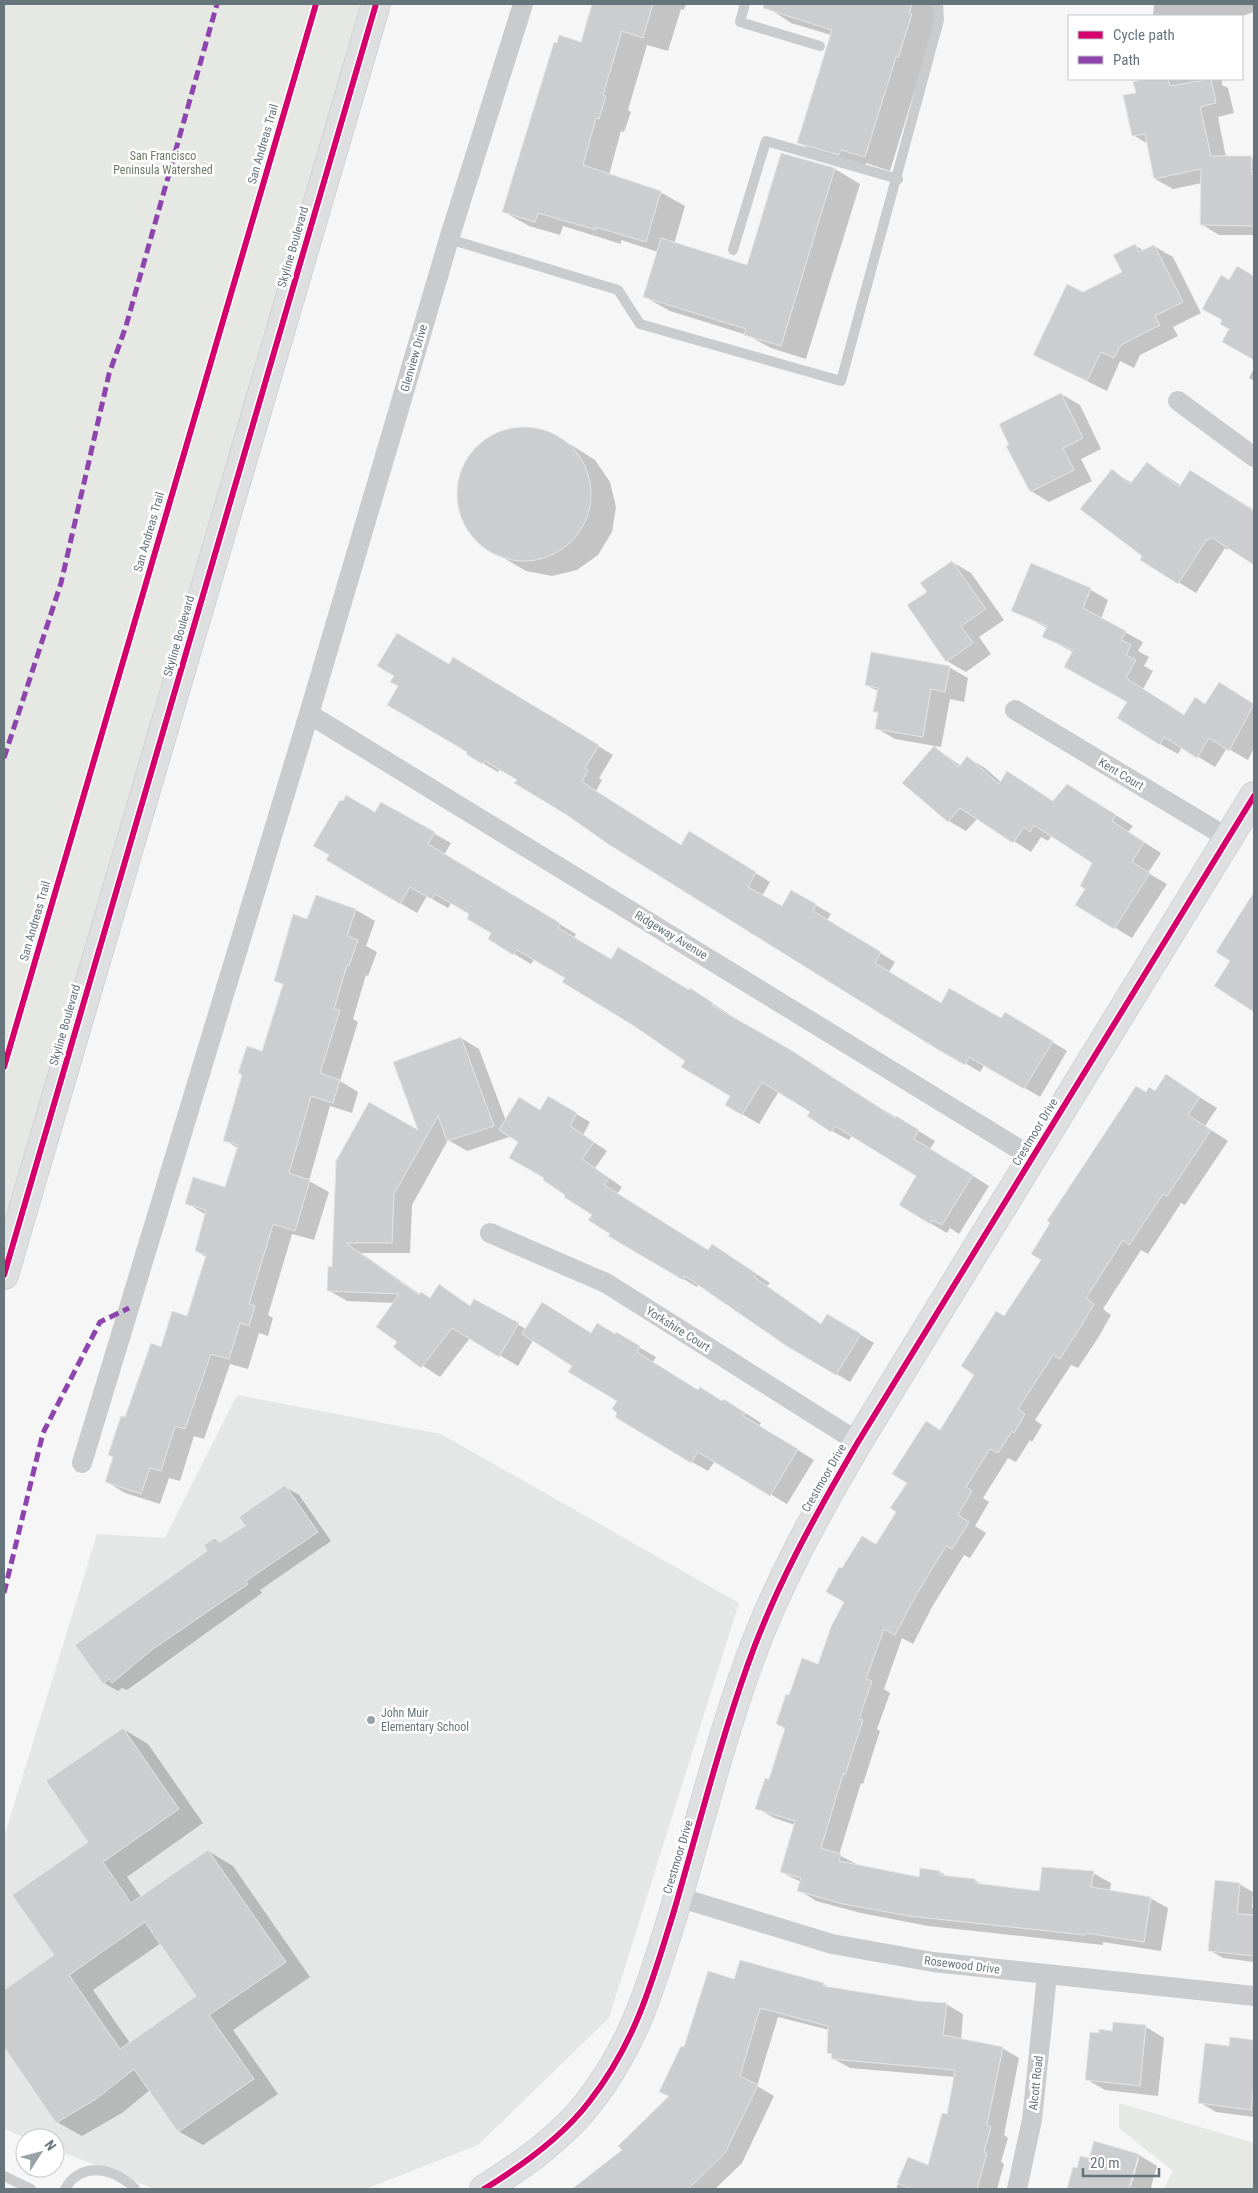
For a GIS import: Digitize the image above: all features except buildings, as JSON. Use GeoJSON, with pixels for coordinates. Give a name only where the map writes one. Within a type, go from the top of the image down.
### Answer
{"type":"FeatureCollection","features":[{"type":"Feature","properties":{"kind":"street","name":"Skyline Boulevard"},"geometry":{"type":"LineString","coordinates":[[4,1274],[376,4]]}},
{"type":"Feature","properties":{"kind":"street","name":"Glenview Drive"},"geometry":{"type":"LineString","coordinates":[[309,714],[449,239],[524,4]]}},
{"type":"Feature","properties":{"kind":"street"},"geometry":{"type":"LineString","coordinates":[[1178,401],[1254,457]]}},
{"type":"Feature","properties":{"kind":"street","name":"Kent Court"},"geometry":{"type":"LineString","coordinates":[[1015,710],[1228,838]]}},
{"type":"Feature","properties":{"kind":"street","name":"Ridgeway Avenue"},"geometry":{"type":"LineString","coordinates":[[309,714],[1032,1157]]}},
{"type":"Feature","properties":{"kind":"street"},"geometry":{"type":"LineString","coordinates":[[82,1463],[309,714]]}},
{"type":"Feature","properties":{"kind":"street","name":"Crestmoor Drive"},"geometry":{"type":"LineString","coordinates":[[484,2189],[545,2146],[588,2104],[620,2057],[646,2002],[747,1665],[778,1586],[815,1514],[858,1442],[1254,796]]}},
{"type":"Feature","properties":{"kind":"street","name":"Yorkshire Court"},"geometry":{"type":"LineString","coordinates":[[490,1232],[606,1283],[858,1442]]}},
{"type":"Feature","properties":{"kind":"street","name":"Rosewood Drive"},"geometry":{"type":"LineString","coordinates":[[678,1897],[832,1944],[880,1954],[1047,1975],[1254,1996]]}},
{"type":"Feature","properties":{"kind":"street","name":"Alcott Road"},"geometry":{"type":"LineString","coordinates":[[1017,2189],[1032,2120],[1047,1975]]}},
{"type":"Feature","properties":{"kind":"lane"},"geometry":{"type":"LineString","coordinates":[[745,4],[740,22],[820,46]]}},
{"type":"Feature","properties":{"kind":"lane"},"geometry":{"type":"LineString","coordinates":[[449,239],[618,290],[640,324],[842,381],[898,179],[939,20],[938,4]]}},
{"type":"Feature","properties":{"kind":"lane"},"geometry":{"type":"LineString","coordinates":[[733,250],[766,141],[898,179]]}},
{"type":"Feature","properties":{"kind":"lane"},"geometry":{"type":"LineString","coordinates":[[66,2189],[70,2180],[87,2170],[110,2171],[135,2189]]}},
{"type":"Feature","properties":{"kind":"lane"},"geometry":{"type":"LineString","coordinates":[[4,2176],[31,2189]]}},
{"type":"Feature","properties":{"kind":"shaded area","name":"John Muir Elementary School"},"geometry":{"type":"Polygon","coordinates":[[[237,1395],[441,1434],[739,1603],[609,2018],[478,2145],[366,2189],[154,2189],[65,2153],[65,2128],[15,2128],[15,2134],[4,2129],[4,1837],[97,1534],[165,1538],[237,1395]]]}},
{"type":"Feature","properties":{"kind":"green space","name":"San Francisco Peninsula Watershed"},"geometry":{"type":"Polygon","coordinates":[[[4,4],[376,4],[4,1275],[4,4]]]}},
{"type":"Feature","properties":{"kind":"green space"},"geometry":{"type":"Polygon","coordinates":[[[1119,2103],[1254,2143],[1254,2189],[1164,2189],[1173,2171],[1119,2128],[1119,2103]]]}},
{"type":"Feature","properties":{"kind":"marked path"},"geometry":{"type":"LineString","coordinates":[[4,758],[61,583],[109,374],[126,326],[217,4]]}},
{"type":"Feature","properties":{"kind":"marked path"},"geometry":{"type":"LineString","coordinates":[[4,1593],[43,1433],[100,1322],[129,1308]]}},
{"type":"Feature","properties":{"kind":"cycle path","name":"San Andreas Trail"},"geometry":{"type":"LineString","coordinates":[[4,1067],[316,4]]}},
{"type":"Feature","properties":{"kind":"cycle path"},"geometry":{"type":"LineString","coordinates":[[4,1275],[376,4]]}},
{"type":"Feature","properties":{"kind":"cycle path"},"geometry":{"type":"LineString","coordinates":[[484,2189],[526,2161],[567,2127],[589,2102],[619,2057],[631,2034],[650,1987],[737,1695],[771,1606],[798,1550],[858,1442],[1254,796]]}},
{"type":"Feature","properties":{"kind":"place","name":"John Muir Elementary School"},"geometry":{"type":"Point","coordinates":[371,1720]}}]}
